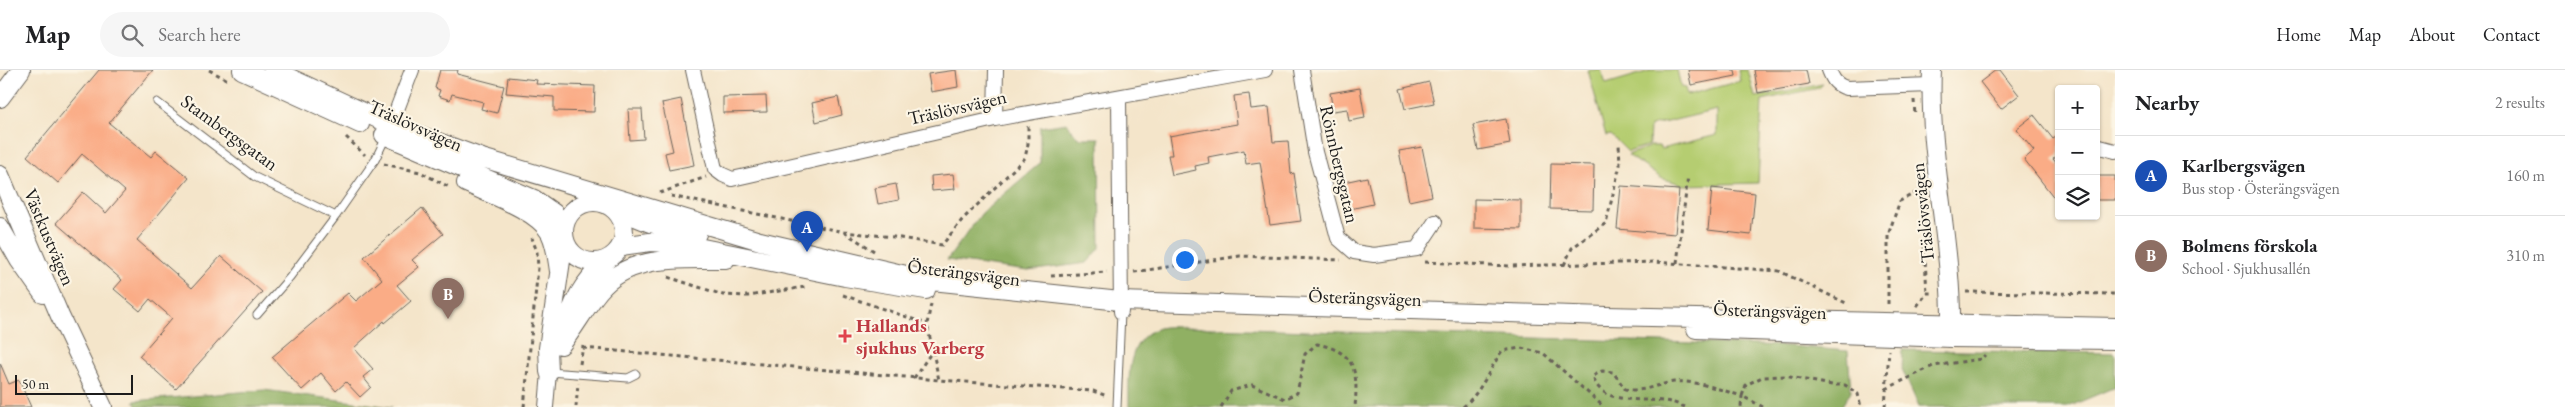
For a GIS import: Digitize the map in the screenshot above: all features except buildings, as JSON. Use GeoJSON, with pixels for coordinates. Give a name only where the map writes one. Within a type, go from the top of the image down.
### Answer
{"type":"FeatureCollection","features":[{"type":"Feature","properties":{"kind":"street"},"geometry":{"type":"LineString","coordinates":[[0,98],[22,70]]}},
{"type":"Feature","properties":{"kind":"street","name":"Träslövsvägen"},"geometry":{"type":"LineString","coordinates":[[273,70],[389,131],[432,157],[534,199],[554,214],[564,234]]}},
{"type":"Feature","properties":{"kind":"street"},"geometry":{"type":"LineString","coordinates":[[389,131],[412,70]]}},
{"type":"Feature","properties":{"kind":"street"},"geometry":{"type":"LineString","coordinates":[[693,70],[711,156],[715,169],[720,173]]}},
{"type":"Feature","properties":{"kind":"street"},"geometry":{"type":"LineString","coordinates":[[995,119],[996,70]]}},
{"type":"Feature","properties":{"kind":"street","name":"Träslövsvägen"},"geometry":{"type":"LineString","coordinates":[[720,173],[732,179],[744,177],[995,119],[1119,97],[1212,75],[1265,70]]}},
{"type":"Feature","properties":{"kind":"street","name":"Rönnbergsgatan"},"geometry":{"type":"LineString","coordinates":[[1302,70],[1315,152],[1338,238],[1354,252],[1374,255],[1417,249],[1435,222]]}},
{"type":"Feature","properties":{"kind":"street"},"geometry":{"type":"LineString","coordinates":[[1829,70],[1834,81],[1839,86],[1847,88],[1926,80]]}},
{"type":"Feature","properties":{"kind":"street","name":"Träslövsvägen"},"geometry":{"type":"LineString","coordinates":[[239,76],[389,131],[429,140],[534,175]]}},
{"type":"Feature","properties":{"kind":"street","name":"Träslövsvägen"},"geometry":{"type":"LineString","coordinates":[[1926,80],[1950,293],[1951,330]]}},
{"type":"Feature","properties":{"kind":"street"},"geometry":{"type":"LineString","coordinates":[[1119,97],[1120,306]]}},
{"type":"Feature","properties":{"kind":"street"},"geometry":{"type":"LineString","coordinates":[[2100,147],[2115,151]]}},
{"type":"Feature","properties":{"kind":"street"},"geometry":{"type":"LineString","coordinates":[[432,157],[453,175],[527,213],[544,225],[553,240],[559,271]]}},
{"type":"Feature","properties":{"kind":"street","name":"Västkustvägen"},"geometry":{"type":"LineString","coordinates":[[0,175],[60,316],[103,407]]}},
{"type":"Feature","properties":{"kind":"street","name":"Österängsvägen"},"geometry":{"type":"LineString","coordinates":[[534,175],[760,241],[932,280],[1120,306]]}},
{"type":"Feature","properties":{"kind":"street","name":"Österängsvägen"},"geometry":{"type":"LineString","coordinates":[[574,187],[595,201]]}},
{"type":"Feature","properties":{"kind":"street"},"geometry":{"type":"LineString","coordinates":[[546,407],[549,372],[548,348],[567,218],[574,209],[584,203],[595,201],[614,208],[624,226],[621,246],[588,278],[578,292],[567,319],[561,345],[549,372]]}},
{"type":"Feature","properties":{"kind":"street","name":"Österängsvägen"},"geometry":{"type":"LineString","coordinates":[[614,208],[650,223],[690,233],[760,241]]}},
{"type":"Feature","properties":{"kind":"street","name":"Västkustvägen"},"geometry":{"type":"LineString","coordinates":[[0,227],[19,260],[60,316]]}},
{"type":"Feature","properties":{"kind":"street"},"geometry":{"type":"LineString","coordinates":[[564,234],[570,251],[582,260],[596,262],[608,259]]}},
{"type":"Feature","properties":{"kind":"street","name":"Österängsvägen"},"geometry":{"type":"LineString","coordinates":[[621,246],[650,242],[683,244],[723,250],[747,258],[918,289],[1120,306],[1606,316],[1951,330],[2115,340]]}},
{"type":"Feature","properties":{"kind":"street"},"geometry":{"type":"LineString","coordinates":[[561,345],[579,322],[600,289],[625,270],[654,261],[747,258]]}},
{"type":"Feature","properties":{"kind":"street","name":"Österängsvägen"},"geometry":{"type":"LineString","coordinates":[[1951,330],[2115,327]]}},
{"type":"Feature","properties":{"kind":"lane","name":"Stambergsgatan"},"geometry":{"type":"LineString","coordinates":[[157,102],[255,177],[336,216]]}},
{"type":"Feature","properties":{"kind":"lane"},"geometry":{"type":"LineString","coordinates":[[257,315],[290,277],[336,216],[374,160],[389,131]]}},
{"type":"Feature","properties":{"kind":"lane"},"geometry":{"type":"LineString","coordinates":[[1117,403],[1120,306]]}},
{"type":"Feature","properties":{"kind":"lane"},"geometry":{"type":"LineString","coordinates":[[549,372],[628,378],[636,374]]}},
{"type":"Feature","properties":{"kind":"path"},"geometry":{"type":"LineString","coordinates":[[209,70],[239,76]]}},
{"type":"Feature","properties":{"kind":"path"},"geometry":{"type":"LineString","coordinates":[[1916,126],[1926,80]]}},
{"type":"Feature","properties":{"kind":"path"},"geometry":{"type":"LineString","coordinates":[[720,173],[660,193],[844,232],[894,237],[942,245],[962,220],[1025,158],[1028,144],[1027,113]]}},
{"type":"Feature","properties":{"kind":"path"},"geometry":{"type":"LineString","coordinates":[[339,134],[348,138],[361,152],[374,160],[393,168],[420,172],[455,190]]}},
{"type":"Feature","properties":{"kind":"path"},"geometry":{"type":"LineString","coordinates":[[1564,265],[1572,248],[1606,223],[1620,165],[1619,144]]}},
{"type":"Feature","properties":{"kind":"path"},"geometry":{"type":"LineString","coordinates":[[1677,264],[1688,176]]}},
{"type":"Feature","properties":{"kind":"path"},"geometry":{"type":"LineString","coordinates":[[1915,307],[1920,304],[1927,293],[1921,182]]}},
{"type":"Feature","properties":{"kind":"path"},"geometry":{"type":"LineString","coordinates":[[1888,304],[1888,235],[1900,201],[1921,190]]}},
{"type":"Feature","properties":{"kind":"path"},"geometry":{"type":"LineString","coordinates":[[524,407],[538,268],[537,252],[531,237],[526,232]]}},
{"type":"Feature","properties":{"kind":"path"},"geometry":{"type":"LineString","coordinates":[[844,232],[880,255]]}},
{"type":"Feature","properties":{"kind":"path"},"geometry":{"type":"LineString","coordinates":[[1046,276],[1095,272],[1145,272],[1182,263],[1240,256],[1351,260]]}},
{"type":"Feature","properties":{"kind":"path"},"geometry":{"type":"LineString","coordinates":[[1417,262],[1510,266],[1677,264],[1779,270],[1855,306]]}},
{"type":"Feature","properties":{"kind":"path"},"geometry":{"type":"LineString","coordinates":[[666,277],[722,295],[748,296],[797,287],[814,287]]}},
{"type":"Feature","properties":{"kind":"path"},"geometry":{"type":"LineString","coordinates":[[1927,293],[2033,292],[2115,294]]}},
{"type":"Feature","properties":{"kind":"path"},"geometry":{"type":"LineString","coordinates":[[837,293],[927,324]]}},
{"type":"Feature","properties":{"kind":"path"},"geometry":{"type":"LineString","coordinates":[[932,299],[927,324],[939,380]]}},
{"type":"Feature","properties":{"kind":"path"},"geometry":{"type":"LineString","coordinates":[[1885,407],[1889,342]]}},
{"type":"Feature","properties":{"kind":"path"},"geometry":{"type":"LineString","coordinates":[[1221,407],[1231,390],[1252,385],[1285,399],[1297,393],[1305,354],[1317,344],[1334,348],[1351,361],[1357,382],[1355,407]]}},
{"type":"Feature","properties":{"kind":"path"},"geometry":{"type":"LineString","coordinates":[[583,348],[913,378],[1093,391],[1117,403]]}},
{"type":"Feature","properties":{"kind":"path"},"geometry":{"type":"LineString","coordinates":[[1464,407],[1476,396],[1487,373],[1502,351],[1522,348],[1543,353],[1604,407]]}},
{"type":"Feature","properties":{"kind":"path"},"geometry":{"type":"LineString","coordinates":[[913,378],[933,350]]}},
{"type":"Feature","properties":{"kind":"path"},"geometry":{"type":"LineString","coordinates":[[1886,390],[1933,366],[1981,359],[1988,351]]}},
{"type":"Feature","properties":{"kind":"path"},"geometry":{"type":"LineString","coordinates":[[1685,407],[1670,402],[1620,400],[1608,396],[1595,387],[1593,376],[1602,371],[1613,372],[1624,390],[1634,391],[1650,389],[1673,382],[1690,383],[1742,396],[1763,407]]}},
{"type":"Feature","properties":{"kind":"path"},"geometry":{"type":"LineString","coordinates":[[1741,407],[1746,384],[1762,377],[1785,376],[1825,384],[1845,385],[1858,394],[1861,407]]}},
{"type":"Feature","properties":{"kind":"green space"},"geometry":{"type":"Polygon","coordinates":[[[1588,70],[1601,70],[1606,84],[1653,70],[1677,70],[1681,87],[1685,88],[1687,95],[1740,81],[1738,70],[1748,70],[1755,97],[1823,84],[1819,88],[1762,100],[1758,183],[1684,185],[1661,178],[1628,155],[1651,146],[1659,146],[1661,149],[1717,135],[1717,110],[1650,126],[1649,145],[1628,152],[1611,135],[1606,136],[1588,70]]]}},
{"type":"Feature","properties":{"kind":"green space"},"geometry":{"type":"Polygon","coordinates":[[[1067,123],[1078,138],[1099,138],[1100,248],[1087,263],[1028,271],[947,260],[982,213],[1040,163],[1040,127],[1067,123]]]}},
{"type":"Feature","properties":{"kind":"green space"},"geometry":{"type":"Polygon","coordinates":[[[1167,327],[1789,346],[1848,351],[1851,391],[1841,407],[1129,407],[1131,361],[1135,350],[1148,333],[1167,327]]]}},
{"type":"Feature","properties":{"kind":"green space"},"geometry":{"type":"Polygon","coordinates":[[[1903,350],[2115,353],[2115,387],[2068,407],[1919,407],[1902,369],[1903,350]]]}},
{"type":"Feature","properties":{"kind":"green space"},"geometry":{"type":"Polygon","coordinates":[[[264,390],[392,407],[137,407],[134,401],[264,390]]]}},
{"type":"Feature","properties":{"kind":"place","name":"Karlbergsvägen"},"geometry":{"type":"Point","coordinates":[807,252]}},
{"type":"Feature","properties":{"kind":"place","name":"Bolmens förskola"},"geometry":{"type":"Point","coordinates":[448,319]}},
{"type":"Feature","properties":{"kind":"place","name":"Hallands sjukhus Varberg"},"geometry":{"type":"Point","coordinates":[845,336]}}]}
